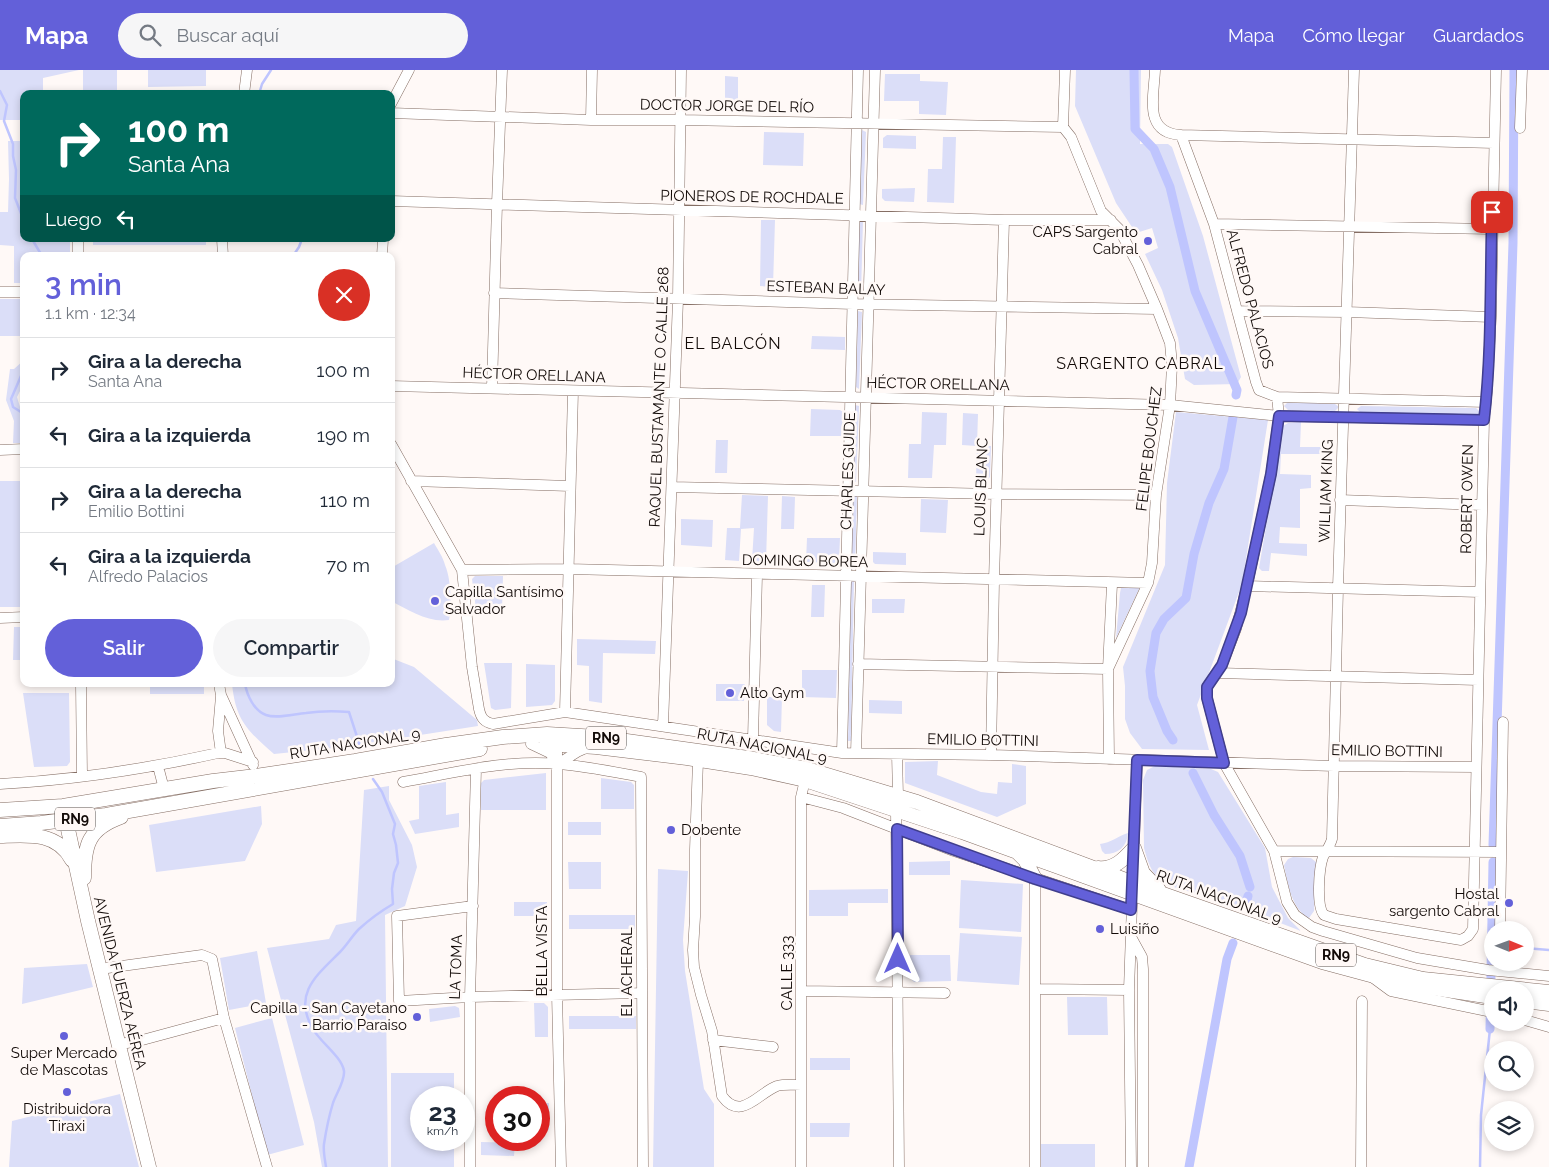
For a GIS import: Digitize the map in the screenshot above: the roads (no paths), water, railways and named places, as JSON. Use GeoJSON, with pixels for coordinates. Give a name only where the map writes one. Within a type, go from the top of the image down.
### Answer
{"type":"FeatureCollection","features":[{"type":"Feature","properties":{"kind":"main road","name":"RUTA NACIONAL 9"},"geometry":{"type":"LineString","coordinates":[[0,810],[63,806],[213,781],[355,761],[474,740],[531,735],[590,746],[751,768],[897,803],[1017,853],[1132,888],[1322,962],[1371,977],[1432,990],[1484,996]]}},
{"type":"Feature","properties":{"kind":"main road","name":"RUTA NACIONAL 9"},"geometry":{"type":"LineString","coordinates":[[0,826],[66,820],[148,807],[485,748],[531,744],[557,739],[598,737],[651,743],[773,762],[807,770],[897,803],[1095,868],[1132,888],[1166,895],[1378,968],[1444,981],[1549,992]]}},
{"type":"Feature","properties":{"kind":"main road","name":"AVENIDA FUERZA AÉREA"},"geometry":{"type":"LineString","coordinates":[[63,806],[88,921],[150,1167]]}},
{"type":"Feature","properties":{"kind":"main road"},"geometry":{"type":"LineString","coordinates":[[88,921],[84,859],[92,834],[111,821],[148,807]]}},
{"type":"Feature","properties":{"kind":"main road"},"geometry":{"type":"LineString","coordinates":[[0,836],[34,835],[50,838],[58,842],[70,856],[78,873]]}},
{"type":"Feature","properties":{"kind":"main road"},"geometry":{"type":"LineString","coordinates":[[1095,868],[1104,869],[1114,866],[1134,848],[1140,868],[1146,878],[1166,895]]}},
{"type":"Feature","properties":{"kind":"main road"},"geometry":{"type":"LineString","coordinates":[[1017,853],[1025,860],[1035,879]]}},
{"type":"Feature","properties":{"kind":"main road"},"geometry":{"type":"LineString","coordinates":[[1534,1002],[1549,1004]]}},
{"type":"Feature","properties":{"kind":"street"},"geometry":{"type":"LineString","coordinates":[[244,90],[247,70]]}},
{"type":"Feature","properties":{"kind":"street"},"geometry":{"type":"LineString","coordinates":[[395,96],[409,70]]}},
{"type":"Feature","properties":{"kind":"street"},"geometry":{"type":"LineString","coordinates":[[492,388],[502,70]]}},
{"type":"Feature","properties":{"kind":"street"},"geometry":{"type":"LineString","coordinates":[[591,120],[592,70]]}},
{"type":"Feature","properties":{"kind":"street","name":"RAQUEL BUSTAMANTE O CALLE 268"},"geometry":{"type":"LineString","coordinates":[[663,726],[678,299],[682,70]]}},
{"type":"Feature","properties":{"kind":"street","name":"CHARLES GUIDE"},"geometry":{"type":"LineString","coordinates":[[842,752],[858,70]]}},
{"type":"Feature","properties":{"kind":"street","name":"CHARLES GUIDE"},"geometry":{"type":"LineString","coordinates":[[856,753],[875,70]]}},
{"type":"Feature","properties":{"kind":"street"},"geometry":{"type":"LineString","coordinates":[[1063,127],[1065,70]]}},
{"type":"Feature","properties":{"kind":"street"},"geometry":{"type":"LineString","coordinates":[[1155,70],[1154,119],[1159,128],[1170,134],[1494,143]]}},
{"type":"Feature","properties":{"kind":"street","name":"WILLIAM KING"},"geometry":{"type":"LineString","coordinates":[[1354,70],[1340,500],[1332,839],[1320,867],[1320,909],[1324,916],[1336,919],[1461,940],[1468,936],[1473,929]]}},
{"type":"Feature","properties":{"kind":"street","name":"ROBERT OWEN"},"geometry":{"type":"LineString","coordinates":[[1473,929],[1484,420],[1490,318],[1496,70]]}},
{"type":"Feature","properties":{"kind":"street"},"geometry":{"type":"LineString","coordinates":[[1520,128],[1522,70]]}},
{"type":"Feature","properties":{"kind":"street","name":"DOCTOR JORGE DEL RÍO"},"geometry":{"type":"LineString","coordinates":[[395,113],[591,120],[1063,127]]}},
{"type":"Feature","properties":{"kind":"street","name":"FELIPE BOUCHEZ"},"geometry":{"type":"LineString","coordinates":[[1063,127],[1071,137],[1100,211],[1119,230],[1138,265],[1170,343],[1172,365],[1170,405],[1156,495],[1152,563],[1148,584],[1108,669],[1108,759]]}},
{"type":"Feature","properties":{"kind":"street","name":"ALFREDO PALACIOS"},"geometry":{"type":"LineString","coordinates":[[1181,135],[1214,224],[1260,390],[1276,397]]}},
{"type":"Feature","properties":{"kind":"street","name":"PIONEROS DE ROCHDALE"},"geometry":{"type":"LineString","coordinates":[[395,201],[1004,220],[1111,220]]}},
{"type":"Feature","properties":{"kind":"street","name":"LOUIS BLANC"},"geometry":{"type":"LineString","coordinates":[[991,755],[1004,220]]}},
{"type":"Feature","properties":{"kind":"street"},"geometry":{"type":"LineString","coordinates":[[1214,224],[1492,229]]}},
{"type":"Feature","properties":{"kind":"street"},"geometry":{"type":"LineString","coordinates":[[0,292],[20,292]]}},
{"type":"Feature","properties":{"kind":"street","name":"ESTEBAN BALAY"},"geometry":{"type":"LineString","coordinates":[[494,293],[853,304],[1157,309]]}},
{"type":"Feature","properties":{"kind":"street"},"geometry":{"type":"LineString","coordinates":[[1237,311],[1347,312],[1490,318]]}},
{"type":"Feature","properties":{"kind":"street","name":"HÉCTOR ORELLANA"},"geometry":{"type":"LineString","coordinates":[[395,386],[1170,405],[1279,416],[1484,420]]}},
{"type":"Feature","properties":{"kind":"street"},"geometry":{"type":"LineString","coordinates":[[565,712],[573,391]]}},
{"type":"Feature","properties":{"kind":"street"},"geometry":{"type":"LineString","coordinates":[[1486,402],[1276,397],[1279,416],[1271,474],[1248,586],[1236,629],[1218,673],[1207,687],[1207,698],[1224,763],[1274,851],[1290,907],[1295,916],[1312,927],[1416,958],[1488,970],[1549,976]]}},
{"type":"Feature","properties":{"kind":"street"},"geometry":{"type":"LineString","coordinates":[[0,450],[20,450]]}},
{"type":"Feature","properties":{"kind":"street"},"geometry":{"type":"LineString","coordinates":[[395,451],[462,570]]}},
{"type":"Feature","properties":{"kind":"street"},"geometry":{"type":"LineString","coordinates":[[411,481],[570,486]]}},
{"type":"Feature","properties":{"kind":"street"},"geometry":{"type":"LineString","coordinates":[[672,487],[996,494],[1156,495]]}},
{"type":"Feature","properties":{"kind":"street"},"geometry":{"type":"LineString","coordinates":[[1340,500],[1482,504]]}},
{"type":"Feature","properties":{"kind":"street","name":"DOMINGO BOREA"},"geometry":{"type":"LineString","coordinates":[[462,570],[568,569],[1148,584]]}},
{"type":"Feature","properties":{"kind":"street","name":"EMILIO BOTTINI"},"geometry":{"type":"LineString","coordinates":[[462,570],[472,667],[480,716],[486,722],[493,724],[565,712],[856,753],[991,755],[1334,766],[1476,767]]}},
{"type":"Feature","properties":{"kind":"street"},"geometry":{"type":"LineString","coordinates":[[753,739],[757,575]]}},
{"type":"Feature","properties":{"kind":"street"},"geometry":{"type":"LineString","coordinates":[[858,664],[1108,669],[1112,584]]}},
{"type":"Feature","properties":{"kind":"street"},"geometry":{"type":"LineString","coordinates":[[1248,586],[1480,592]]}},
{"type":"Feature","properties":{"kind":"street"},"geometry":{"type":"LineString","coordinates":[[0,618],[20,618]]}},
{"type":"Feature","properties":{"kind":"street"},"geometry":{"type":"LineString","coordinates":[[1218,673],[1478,680]]}},
{"type":"Feature","properties":{"kind":"street"},"geometry":{"type":"LineString","coordinates":[[81,687],[82,776]]}},
{"type":"Feature","properties":{"kind":"street"},"geometry":{"type":"LineString","coordinates":[[220,687],[221,696],[218,731],[221,753]]}},
{"type":"Feature","properties":{"kind":"street"},"geometry":{"type":"LineString","coordinates":[[221,696],[253,762],[256,776]]}},
{"type":"Feature","properties":{"kind":"street"},"geometry":{"type":"LineString","coordinates":[[1500,921],[1503,722]]}},
{"type":"Feature","properties":{"kind":"street","name":"BELLA VISTA"},"geometry":{"type":"LineString","coordinates":[[557,739],[557,994],[561,1167]]}},
{"type":"Feature","properties":{"kind":"street"},"geometry":{"type":"LineString","coordinates":[[531,744],[550,753],[558,764]]}},
{"type":"Feature","properties":{"kind":"street"},"geometry":{"type":"LineString","coordinates":[[403,782],[476,769],[518,764],[558,764],[590,746]]}},
{"type":"Feature","properties":{"kind":"street"},"geometry":{"type":"LineString","coordinates":[[0,784],[158,766],[221,753],[253,762]]}},
{"type":"Feature","properties":{"kind":"street"},"geometry":{"type":"LineString","coordinates":[[897,754],[899,1167]]}},
{"type":"Feature","properties":{"kind":"street"},"geometry":{"type":"LineString","coordinates":[[698,760],[695,917],[693,932],[694,967],[713,1040],[722,1096],[728,1104],[738,1107],[750,1104],[776,1086],[801,1085]]}},
{"type":"Feature","properties":{"kind":"street"},"geometry":{"type":"LineString","coordinates":[[1131,1167],[1129,990],[1137,760]]}},
{"type":"Feature","properties":{"kind":"street","name":"EL ACHERAL"},"geometry":{"type":"LineString","coordinates":[[558,764],[641,777],[643,1167]]}},
{"type":"Feature","properties":{"kind":"street"},"geometry":{"type":"LineString","coordinates":[[158,766],[164,789]]}},
{"type":"Feature","properties":{"kind":"street","name":"LA TOMA"},"geometry":{"type":"LineString","coordinates":[[470,1167],[470,997],[476,769]]}},
{"type":"Feature","properties":{"kind":"street","name":"CALLE 333"},"geometry":{"type":"LineString","coordinates":[[801,1167],[801,797],[805,780]]}},
{"type":"Feature","properties":{"kind":"street"},"geometry":{"type":"LineString","coordinates":[[801,797],[843,808],[1035,879],[1131,910]]}},
{"type":"Feature","properties":{"kind":"street"},"geometry":{"type":"LineString","coordinates":[[1274,851],[1501,852]]}},
{"type":"Feature","properties":{"kind":"street"},"geometry":{"type":"LineString","coordinates":[[1035,879],[1035,1167]]}},
{"type":"Feature","properties":{"kind":"street"},"geometry":{"type":"LineString","coordinates":[[473,906],[397,916],[398,1000],[642,993]]}},
{"type":"Feature","properties":{"kind":"street"},"geometry":{"type":"LineString","coordinates":[[1131,937],[1142,957],[1143,968],[1143,1167]]}},
{"type":"Feature","properties":{"kind":"street"},"geometry":{"type":"LineString","coordinates":[[100,969],[202,954],[212,959],[224,1018],[267,1167]]}},
{"type":"Feature","properties":{"kind":"street"},"geometry":{"type":"LineString","coordinates":[[1371,977],[1391,991],[1484,1010]]}},
{"type":"Feature","properties":{"kind":"street"},"geometry":{"type":"LineString","coordinates":[[1035,989],[1129,990]]}},
{"type":"Feature","properties":{"kind":"street"},"geometry":{"type":"LineString","coordinates":[[802,991],[945,993]]}},
{"type":"Feature","properties":{"kind":"street"},"geometry":{"type":"LineString","coordinates":[[1361,1167],[1362,1001]]}},
{"type":"Feature","properties":{"kind":"street"},"geometry":{"type":"LineString","coordinates":[[118,1044],[135,1042],[224,1018]]}},
{"type":"Feature","properties":{"kind":"street"},"geometry":{"type":"LineString","coordinates":[[1534,1023],[1549,1027]]}},
{"type":"Feature","properties":{"kind":"street"},"geometry":{"type":"LineString","coordinates":[[713,1040],[773,1047]]}},
{"type":"Feature","properties":{"kind":"waterway"},"geometry":{"type":"LineString","coordinates":[[260,90],[271,70]]}},
{"type":"Feature","properties":{"kind":"waterway"},"geometry":{"type":"LineString","coordinates":[[1134,70],[1135,129],[1154,149],[1170,187],[1195,291],[1237,390],[1236,395]]}},
{"type":"Feature","properties":{"kind":"waterway"},"geometry":{"type":"LineString","coordinates":[[1493,845],[1513,243],[1514,70]]}},
{"type":"Feature","properties":{"kind":"waterway"},"geometry":{"type":"LineString","coordinates":[[0,91],[7,105],[4,121],[13,144],[16,170],[15,198],[20,211]]}},
{"type":"Feature","properties":{"kind":"waterway"},"geometry":{"type":"LineString","coordinates":[[34,242],[40,252]]}},
{"type":"Feature","properties":{"kind":"waterway"},"geometry":{"type":"LineString","coordinates":[[296,252],[301,242]]}},
{"type":"Feature","properties":{"kind":"waterway"},"geometry":{"type":"LineString","coordinates":[[20,378],[11,399],[13,407],[20,411]]}},
{"type":"Feature","properties":{"kind":"waterway"},"geometry":{"type":"LineString","coordinates":[[1173,740],[1167,731],[1153,697],[1150,671],[1156,633],[1164,619],[1186,598],[1194,554],[1209,503],[1224,469],[1233,417]]}},
{"type":"Feature","properties":{"kind":"waterway"},"geometry":{"type":"LineString","coordinates":[[246,687],[247,693],[258,710],[270,716],[333,711],[349,712],[361,749]]}},
{"type":"Feature","properties":{"kind":"waterway"},"geometry":{"type":"LineString","coordinates":[[1193,773],[1214,815],[1240,856],[1250,887]]}},
{"type":"Feature","properties":{"kind":"waterway"},"geometry":{"type":"LineString","coordinates":[[326,1167],[324,1144],[334,1099],[342,1083],[344,1071],[339,1060],[313,1029],[307,1017],[306,995],[316,977],[359,929],[393,904],[392,889],[394,873],[398,863],[393,834],[395,824],[382,792],[373,779]]}},
{"type":"Feature","properties":{"kind":"waterway"},"geometry":{"type":"LineString","coordinates":[[1491,981],[1493,862]]}},
{"type":"Feature","properties":{"kind":"waterway"},"geometry":{"type":"LineString","coordinates":[[1246,903],[1248,896]]}},
{"type":"Feature","properties":{"kind":"waterway"},"geometry":{"type":"LineString","coordinates":[[1189,1167],[1227,959],[1233,943]]}},
{"type":"Feature","properties":{"kind":"waterway"},"geometry":{"type":"LineString","coordinates":[[1534,949],[1549,950]]}},
{"type":"Feature","properties":{"kind":"waterway"},"geometry":{"type":"LineString","coordinates":[[1480,1167],[1481,1115],[1490,1031]]}},
{"type":"Feature","properties":{"kind":"place","name":"CAPS Sargento Cabral"},"geometry":{"type":"Point","coordinates":[1148,241]}},
{"type":"Feature","properties":{"kind":"place","name":"Capilla Santísimo Salvador"},"geometry":{"type":"Point","coordinates":[435,601]}},
{"type":"Feature","properties":{"kind":"place","name":"Alto Gym"},"geometry":{"type":"Point","coordinates":[730,693]}},
{"type":"Feature","properties":{"kind":"place","name":"Dobente"},"geometry":{"type":"Point","coordinates":[671,830]}},
{"type":"Feature","properties":{"kind":"place","name":"Hostal sargento Cabral"},"geometry":{"type":"Point","coordinates":[1509,903]}},
{"type":"Feature","properties":{"kind":"place","name":"Luisiño"},"geometry":{"type":"Point","coordinates":[1100,929]}},
{"type":"Feature","properties":{"kind":"place","name":"Capilla - San Cayetano - Barrio Paraiso"},"geometry":{"type":"Point","coordinates":[417,1017]}},
{"type":"Feature","properties":{"kind":"place","name":"Super Mercado de Mascotas"},"geometry":{"type":"Point","coordinates":[64,1036]}},
{"type":"Feature","properties":{"kind":"place","name":"Distribuidora Tiraxi"},"geometry":{"type":"Point","coordinates":[67,1092]}},
{"type":"Feature","properties":{"kind":"district","name":"EL BALCÓN"},"geometry":{"type":"Point","coordinates":[733,343]}},
{"type":"Feature","properties":{"kind":"district","name":"SARGENTO CABRAL"},"geometry":{"type":"Point","coordinates":[1140,363]}}]}
